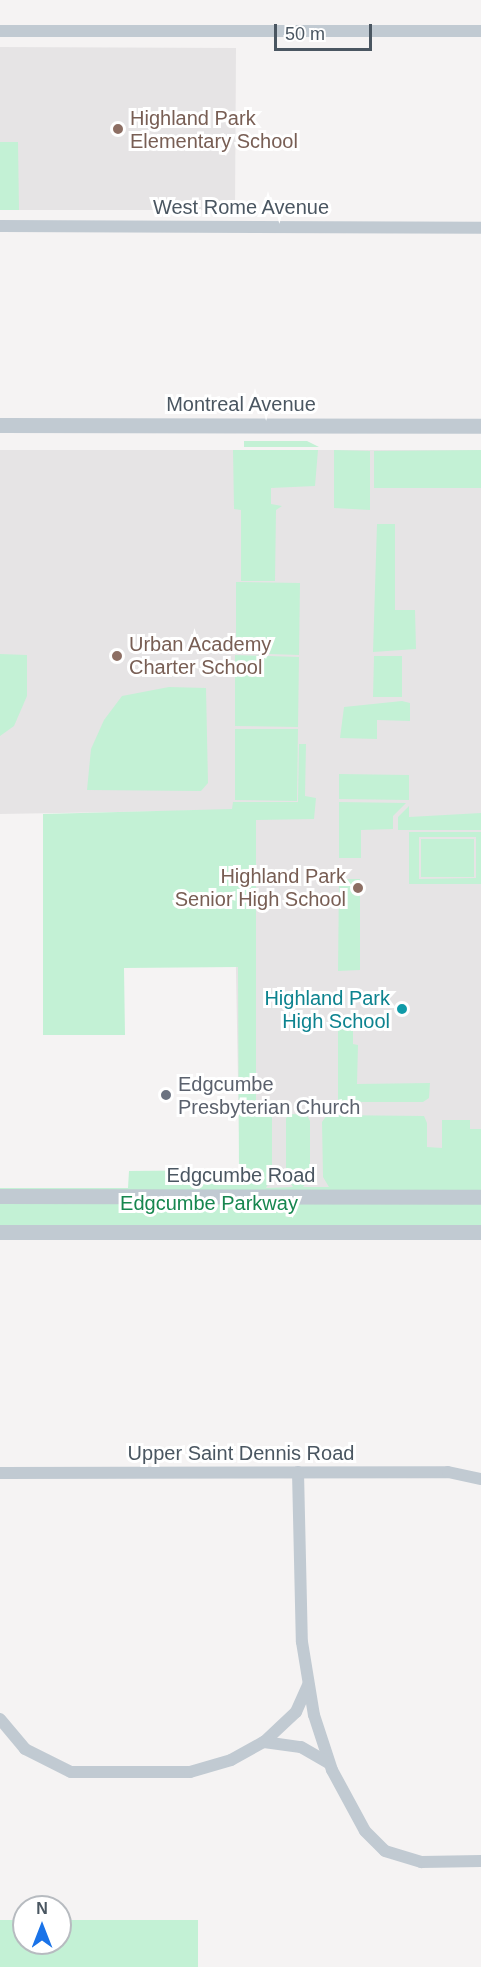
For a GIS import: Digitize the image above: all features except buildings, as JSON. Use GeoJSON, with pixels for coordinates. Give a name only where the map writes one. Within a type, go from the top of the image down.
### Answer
{"type":"FeatureCollection","features":[{"type":"Feature","properties":{"kind":"street"},"geometry":{"type":"LineString","coordinates":[[0,31],[481,31]]}},
{"type":"Feature","properties":{"kind":"street","name":"West Rome Avenue"},"geometry":{"type":"LineString","coordinates":[[0,226],[481,228]]}},
{"type":"Feature","properties":{"kind":"street","name":"Montreal Avenue"},"geometry":{"type":"LineString","coordinates":[[0,425],[481,426]]}},
{"type":"Feature","properties":{"kind":"street","name":"Edgcumbe Road"},"geometry":{"type":"LineString","coordinates":[[0,1196],[481,1197]]}},
{"type":"Feature","properties":{"kind":"street"},"geometry":{"type":"LineString","coordinates":[[0,1232],[481,1232]]}},
{"type":"Feature","properties":{"kind":"street"},"geometry":{"type":"LineString","coordinates":[[298,1472],[298,1589],[308,1684],[314,1715],[329,1763],[365,1831],[385,1851],[411,1861],[481,1861]]}},
{"type":"Feature","properties":{"kind":"street","name":"Upper Saint Dennis Road"},"geometry":{"type":"LineString","coordinates":[[0,1473],[448,1472],[481,1479]]}},
{"type":"Feature","properties":{"kind":"street"},"geometry":{"type":"LineString","coordinates":[[0,1719],[14,1739],[36,1757],[86,1774],[190,1772],[231,1760],[264,1742],[296,1712],[308,1684]]}},
{"type":"Feature","properties":{"kind":"street"},"geometry":{"type":"LineString","coordinates":[[264,1742],[301,1747],[329,1763]]}},
{"type":"Feature","properties":{"kind":"shaded area","name":"Highland Park Elementary School"},"geometry":{"type":"Polygon","coordinates":[[[0,47],[236,48],[235,210],[0,210],[0,47]]]}},
{"type":"Feature","properties":{"kind":"shaded area","name":"Highland Park Senior High School"},"geometry":{"type":"Polygon","coordinates":[[[0,450],[481,450],[481,1187],[240,1188],[233,810],[0,814],[0,450]]]}},
{"type":"Feature","properties":{"kind":"green space"},"geometry":{"type":"Polygon","coordinates":[[[0,142],[18,142],[19,210],[0,210],[0,142]]]}},
{"type":"Feature","properties":{"kind":"green space"},"geometry":{"type":"Polygon","coordinates":[[[244,441],[307,441],[319,447],[244,447],[244,441]]]}},
{"type":"Feature","properties":{"kind":"green space"},"geometry":{"type":"Polygon","coordinates":[[[233,450],[318,450],[315,486],[271,488],[271,504],[282,506],[276,510],[275,581],[241,581],[241,510],[234,509],[233,450]]]}},
{"type":"Feature","properties":{"kind":"green space"},"geometry":{"type":"Polygon","coordinates":[[[334,450],[370,451],[370,510],[334,508],[334,450]]]}},
{"type":"Feature","properties":{"kind":"green space"},"geometry":{"type":"Polygon","coordinates":[[[481,450],[481,488],[374,488],[374,451],[481,450]]]}},
{"type":"Feature","properties":{"kind":"green space"},"geometry":{"type":"Polygon","coordinates":[[[377,524],[395,524],[395,610],[415,610],[416,649],[373,652],[377,524]]]}},
{"type":"Feature","properties":{"kind":"green space"},"geometry":{"type":"Polygon","coordinates":[[[236,582],[300,583],[299,655],[236,653],[236,582]]]}},
{"type":"Feature","properties":{"kind":"green space"},"geometry":{"type":"Polygon","coordinates":[[[0,654],[27,655],[27,696],[14,726],[0,736],[0,654]]]}},
{"type":"Feature","properties":{"kind":"green space"},"geometry":{"type":"Polygon","coordinates":[[[235,655],[299,657],[298,727],[235,726],[235,655]]]}},
{"type":"Feature","properties":{"kind":"green space"},"geometry":{"type":"Polygon","coordinates":[[[374,656],[402,656],[402,697],[373,697],[374,656]]]}},
{"type":"Feature","properties":{"kind":"green space"},"geometry":{"type":"Polygon","coordinates":[[[169,687],[206,688],[208,783],[201,791],[87,790],[91,749],[104,720],[122,696],[169,687]]]}},
{"type":"Feature","properties":{"kind":"green space"},"geometry":{"type":"Polygon","coordinates":[[[402,701],[410,703],[410,721],[377,720],[377,739],[340,738],[344,707],[402,701]]]}},
{"type":"Feature","properties":{"kind":"green space"},"geometry":{"type":"Polygon","coordinates":[[[235,729],[298,729],[297,801],[235,800],[235,729]]]}},
{"type":"Feature","properties":{"kind":"green space","name":"Edgcumbe Parkway"},"geometry":{"type":"Polygon","coordinates":[[[299,744],[306,744],[305,796],[316,798],[314,819],[256,820],[256,1112],[272,1114],[272,1177],[266,1188],[293,1187],[286,1176],[286,1118],[291,1114],[307,1115],[310,1121],[310,1177],[303,1187],[329,1187],[323,1177],[322,1122],[327,1115],[424,1116],[427,1123],[427,1147],[442,1148],[442,1120],[470,1120],[470,1129],[481,1129],[481,1237],[0,1237],[0,1188],[128,1188],[129,1171],[239,1170],[238,967],[124,968],[125,1035],[43,1035],[43,814],[232,809],[233,802],[298,802],[299,744]]]}},
{"type":"Feature","properties":{"kind":"green space"},"geometry":{"type":"Polygon","coordinates":[[[339,774],[409,775],[409,800],[339,799],[339,774]]]}},
{"type":"Feature","properties":{"kind":"green space"},"geometry":{"type":"Polygon","coordinates":[[[339,802],[406,803],[393,816],[393,829],[361,830],[361,858],[339,858],[339,802]]]}},
{"type":"Feature","properties":{"kind":"green space"},"geometry":{"type":"Polygon","coordinates":[[[409,806],[409,817],[481,813],[481,830],[398,830],[398,817],[409,806]]]}},
{"type":"Feature","properties":{"kind":"green space"},"geometry":{"type":"Polygon","coordinates":[[[409,832],[481,832],[481,884],[409,884],[409,832]],[[419,837],[419,879],[476,878],[476,837],[419,837]]]}},
{"type":"Feature","properties":{"kind":"green space"},"geometry":{"type":"Polygon","coordinates":[[[421,839],[474,839],[474,877],[421,877],[421,839]]]}},
{"type":"Feature","properties":{"kind":"green space"},"geometry":{"type":"Polygon","coordinates":[[[339,879],[360,879],[360,970],[338,971],[339,879]]]}},
{"type":"Feature","properties":{"kind":"green space"},"geometry":{"type":"Polygon","coordinates":[[[338,1023],[353,1023],[353,1044],[358,1045],[357,1084],[430,1083],[429,1098],[423,1102],[338,1102],[338,1023]]]}},
{"type":"Feature","properties":{"kind":"green space"},"geometry":{"type":"Polygon","coordinates":[[[0,1920],[12,1920],[12,1955],[72,1955],[72,1920],[198,1920],[198,1967],[0,1967],[0,1920]]]}},
{"type":"Feature","properties":{"kind":"place","name":"Highland Park Elementary School"},"geometry":{"type":"Point","coordinates":[118,129]}},
{"type":"Feature","properties":{"kind":"place","name":"Urban Academy Charter School"},"geometry":{"type":"Point","coordinates":[117,656]}},
{"type":"Feature","properties":{"kind":"place","name":"Highland Park Senior High School"},"geometry":{"type":"Point","coordinates":[358,888]}},
{"type":"Feature","properties":{"kind":"place","name":"Highland Park High School"},"geometry":{"type":"Point","coordinates":[402,1009]}},
{"type":"Feature","properties":{"kind":"place","name":"Edgcumbe Presbyterian Church"},"geometry":{"type":"Point","coordinates":[166,1095]}}]}
